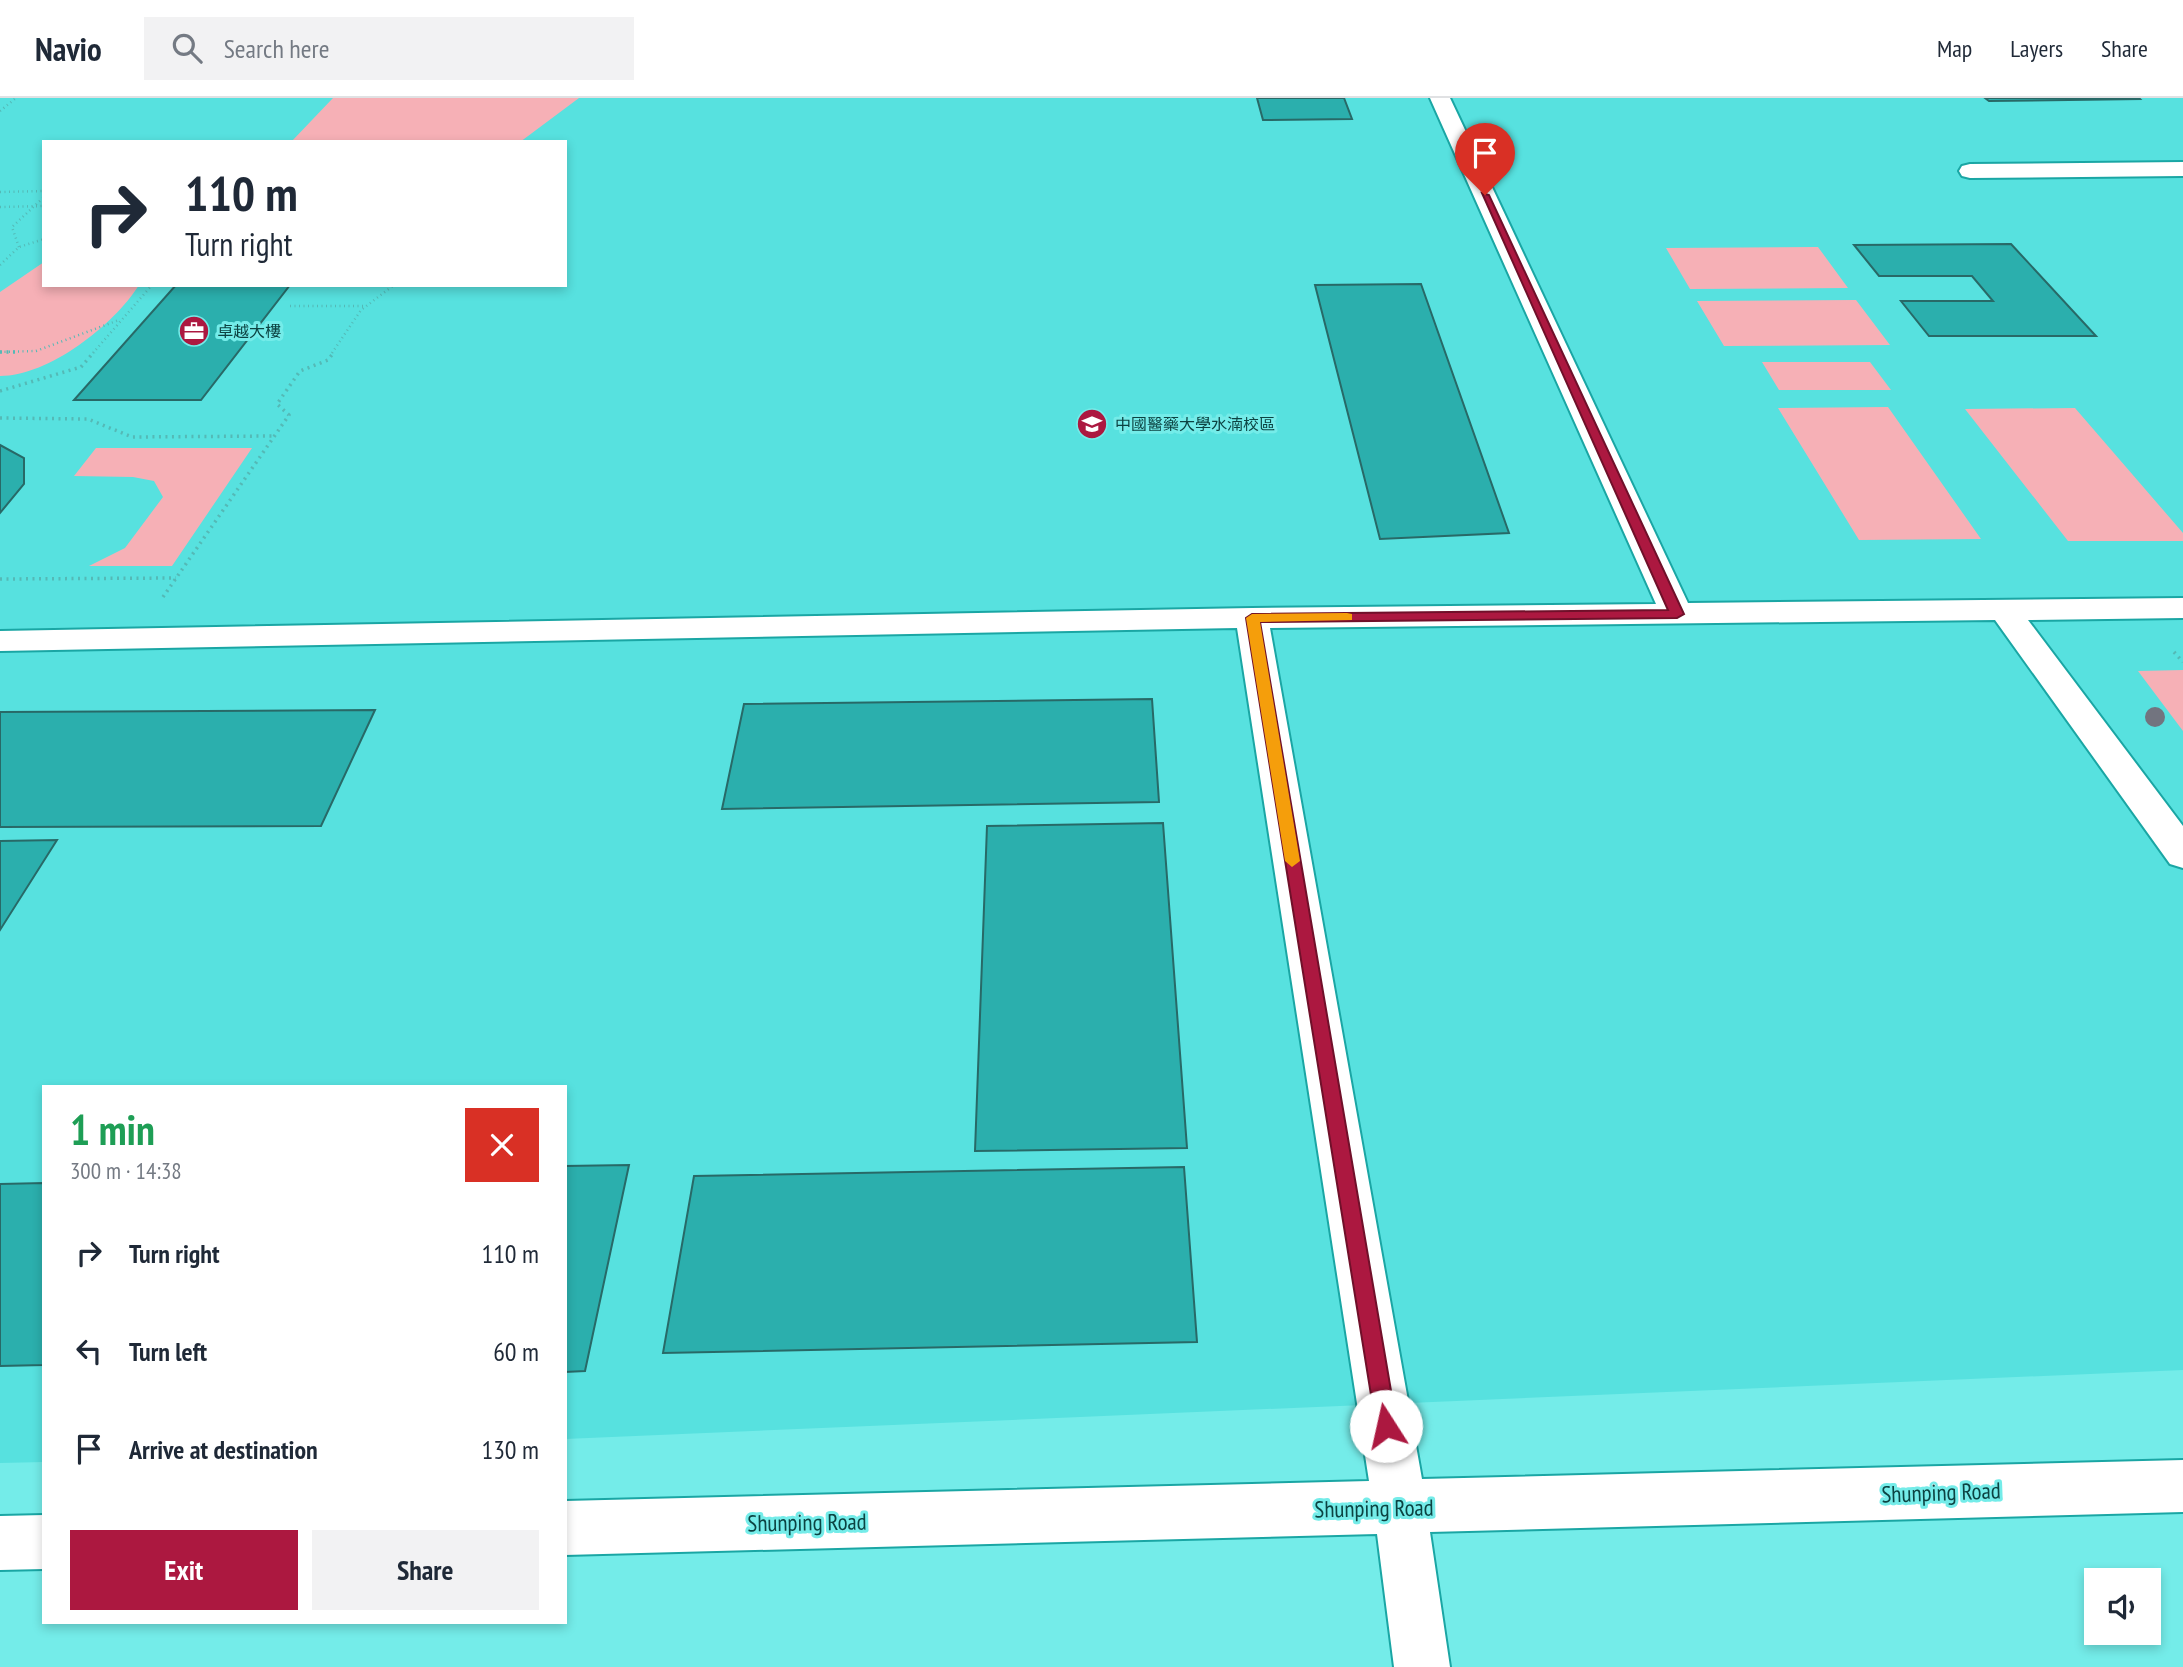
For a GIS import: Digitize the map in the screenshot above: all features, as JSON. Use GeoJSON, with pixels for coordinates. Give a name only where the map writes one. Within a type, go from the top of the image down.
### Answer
{"type":"FeatureCollection","features":[{"type":"Feature","properties":{"kind":"street"},"geometry":{"type":"LineString","coordinates":[[1440,98],[1677,614]]}},
{"type":"Feature","properties":{"kind":"street"},"geometry":{"type":"LineString","coordinates":[[1970,171],[2183,169]]}},
{"type":"Feature","properties":{"kind":"street"},"geometry":{"type":"LineString","coordinates":[[0,641],[1252,618],[2183,608]]}},
{"type":"Feature","properties":{"kind":"street"},"geometry":{"type":"LineString","coordinates":[[2006,611],[2183,853]]}},
{"type":"Feature","properties":{"kind":"street"},"geometry":{"type":"LineString","coordinates":[[1252,618],[1400,1507],[1422,1667]]}},
{"type":"Feature","properties":{"kind":"street","name":"Shunping Road"},"geometry":{"type":"LineString","coordinates":[[567,1528],[2183,1486]]}},
{"type":"Feature","properties":{"kind":"street"},"geometry":{"type":"LineString","coordinates":[[0,1543],[42,1542]]}},
{"type":"Feature","properties":{"kind":"path"},"geometry":{"type":"LineString","coordinates":[[0,111],[16,98]]}},
{"type":"Feature","properties":{"kind":"path"},"geometry":{"type":"LineString","coordinates":[[0,192],[42,191]]}},
{"type":"Feature","properties":{"kind":"path"},"geometry":{"type":"LineString","coordinates":[[19,247],[12,227],[42,199]]}},
{"type":"Feature","properties":{"kind":"path"},"geometry":{"type":"LineString","coordinates":[[0,206],[42,206]]}},
{"type":"Feature","properties":{"kind":"path"},"geometry":{"type":"LineString","coordinates":[[0,265],[19,247],[42,240]]}},
{"type":"Feature","properties":{"kind":"path"},"geometry":{"type":"LineString","coordinates":[[0,391],[81,367],[150,287]]}},
{"type":"Feature","properties":{"kind":"path"},"geometry":{"type":"LineString","coordinates":[[158,605],[289,415],[277,404],[300,371],[328,360],[365,306],[391,287]]}},
{"type":"Feature","properties":{"kind":"path"},"geometry":{"type":"LineString","coordinates":[[290,306],[365,306]]}},
{"type":"Feature","properties":{"kind":"path"},"geometry":{"type":"LineString","coordinates":[[0,352],[36,351],[122,320]]}},
{"type":"Feature","properties":{"kind":"path"},"geometry":{"type":"LineString","coordinates":[[0,418],[89,419],[132,437],[274,436]]}},
{"type":"Feature","properties":{"kind":"path"},"geometry":{"type":"LineString","coordinates":[[0,579],[177,578]]}},
{"type":"Feature","properties":{"kind":"shaded area"},"geometry":{"type":"Polygon","coordinates":[[[0,98],[2183,98],[2183,1370],[567,1439],[567,1085],[42,1085],[42,1462],[0,1463],[0,98]]]}},
{"type":"Feature","properties":{"kind":"shaded area"},"geometry":{"type":"Polygon","coordinates":[[[333,98],[579,98],[523,140],[293,140],[333,98]]]}},
{"type":"Feature","properties":{"kind":"shaded area"},"geometry":{"type":"Polygon","coordinates":[[[1818,247],[1848,288],[1690,289],[1666,248],[1818,247]]]}},
{"type":"Feature","properties":{"kind":"shaded area"},"geometry":{"type":"Polygon","coordinates":[[[42,263],[42,287],[138,287],[114,316],[59,358],[19,374],[0,376],[0,292],[42,263]]]}},
{"type":"Feature","properties":{"kind":"shaded area"},"geometry":{"type":"Polygon","coordinates":[[[1856,300],[1890,345],[1724,346],[1697,301],[1856,300]]]}},
{"type":"Feature","properties":{"kind":"shaded area"},"geometry":{"type":"Polygon","coordinates":[[[1762,362],[1870,362],[1891,390],[1779,390],[1762,362]]]}},
{"type":"Feature","properties":{"kind":"shaded area"},"geometry":{"type":"Polygon","coordinates":[[[1888,407],[1981,539],[1859,540],[1778,408],[1888,407]]]}},
{"type":"Feature","properties":{"kind":"shaded area"},"geometry":{"type":"Polygon","coordinates":[[[2075,408],[2183,533],[2183,541],[2068,541],[1965,409],[2075,408]]]}},
{"type":"Feature","properties":{"kind":"shaded area"},"geometry":{"type":"Polygon","coordinates":[[[96,448],[252,448],[172,566],[89,566],[125,548],[163,497],[154,481],[133,477],[74,476],[96,448]]]}},
{"type":"Feature","properties":{"kind":"shaded area"},"geometry":{"type":"Polygon","coordinates":[[[2183,670],[2183,731],[2138,671],[2183,670]]]}},
{"type":"Feature","properties":{"kind":"building"},"geometry":{"type":"Polygon","coordinates":[[[1257,98],[1344,98],[1352,119],[1263,120],[1257,98]]]}},
{"type":"Feature","properties":{"kind":"building"},"geometry":{"type":"Polygon","coordinates":[[[1985,98],[2139,98],[2140,99],[1989,101],[1985,98]]]}},
{"type":"Feature","properties":{"kind":"building"},"geometry":{"type":"Polygon","coordinates":[[[2011,244],[2096,336],[1929,336],[1901,301],[1993,301],[1972,276],[1879,276],[1854,245],[2011,244]]]}},
{"type":"Feature","properties":{"kind":"building"},"geometry":{"type":"Polygon","coordinates":[[[1421,284],[1509,533],[1380,539],[1315,285],[1421,284]]]}},
{"type":"Feature","properties":{"kind":"building","name":"卓越大樓"},"geometry":{"type":"Polygon","coordinates":[[[174,287],[288,287],[201,400],[74,400],[174,287]]]}},
{"type":"Feature","properties":{"kind":"building"},"geometry":{"type":"Polygon","coordinates":[[[0,445],[24,458],[24,484],[0,513],[0,445]]]}},
{"type":"Feature","properties":{"kind":"building"},"geometry":{"type":"Polygon","coordinates":[[[1152,699],[1159,802],[722,809],[744,704],[1152,699]]]}},
{"type":"Feature","properties":{"kind":"building"},"geometry":{"type":"Polygon","coordinates":[[[375,710],[321,826],[0,827],[0,712],[375,710]]]}},
{"type":"Feature","properties":{"kind":"building"},"geometry":{"type":"Polygon","coordinates":[[[1163,823],[1187,1148],[975,1151],[987,826],[1163,823]]]}},
{"type":"Feature","properties":{"kind":"building"},"geometry":{"type":"Polygon","coordinates":[[[57,840],[0,930],[0,841],[57,840]]]}},
{"type":"Feature","properties":{"kind":"building"},"geometry":{"type":"Polygon","coordinates":[[[629,1165],[585,1371],[567,1372],[567,1166],[629,1165]]]}},
{"type":"Feature","properties":{"kind":"building"},"geometry":{"type":"Polygon","coordinates":[[[1184,1167],[1197,1342],[663,1353],[694,1176],[1184,1167]]]}},
{"type":"Feature","properties":{"kind":"building"},"geometry":{"type":"Polygon","coordinates":[[[42,1183],[42,1365],[0,1366],[0,1184],[42,1183]]]}},
{"type":"Feature","properties":{"kind":"slow traffic"},"geometry":{"type":"LineString","coordinates":[[1292,861],[1252,618],[1347,617]]}},
{"type":"Feature","properties":{"kind":"place","name":"卓越大樓"},"geometry":{"type":"Point","coordinates":[194,331]}},
{"type":"Feature","properties":{"kind":"place","name":"中國醫藥大學水湳校區"},"geometry":{"type":"Point","coordinates":[1092,424]}},
{"type":"Feature","properties":{"kind":"route"},"geometry":{"type":"LineString","coordinates":[[1386,1426],[1252,618],[1677,614],[1485,195]]}}]}
